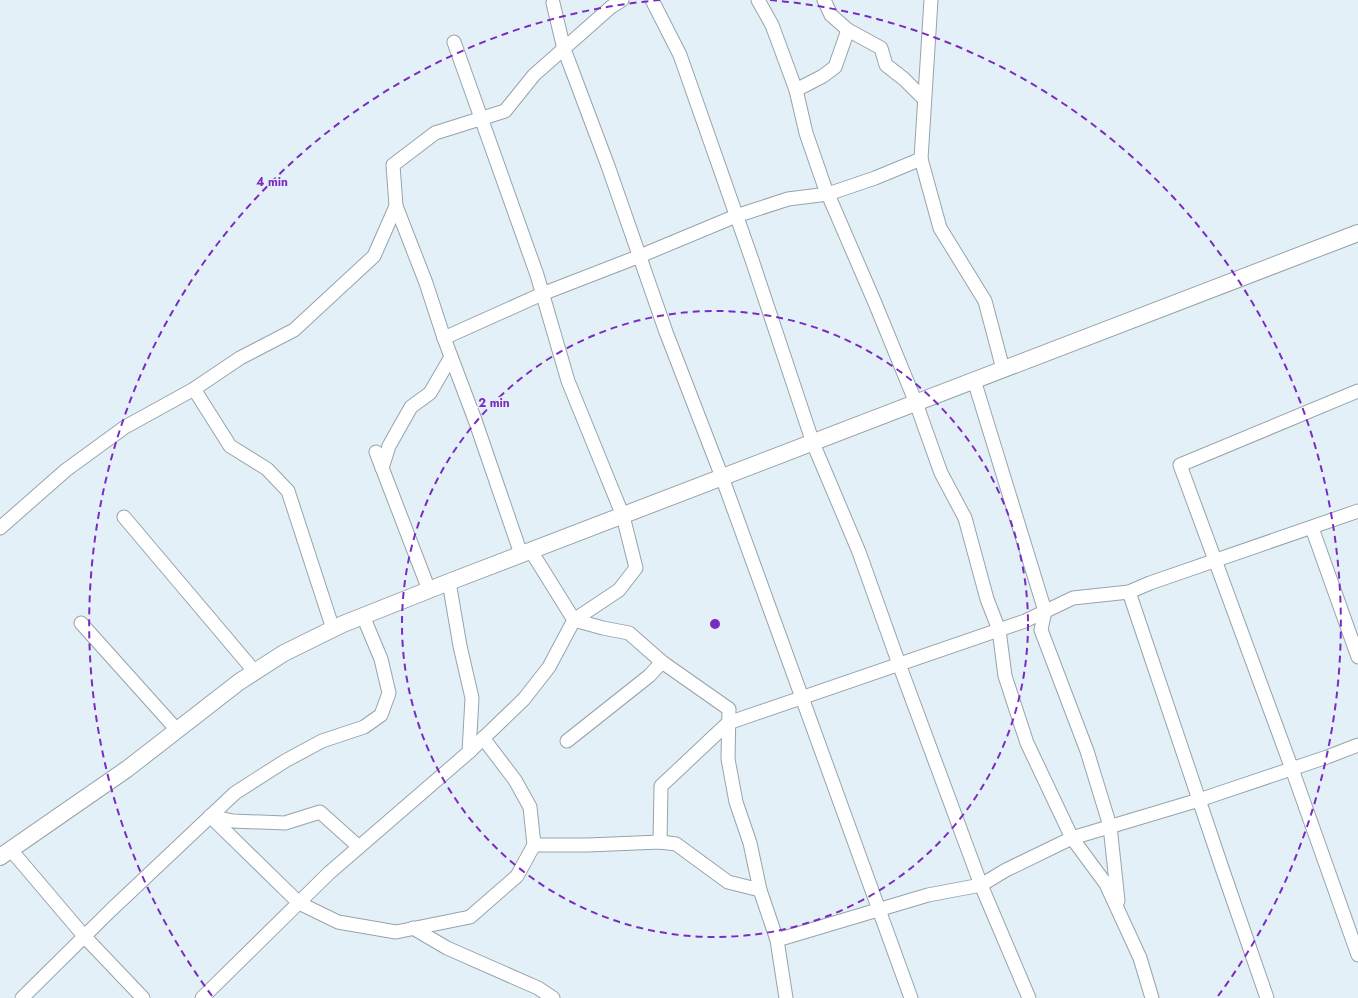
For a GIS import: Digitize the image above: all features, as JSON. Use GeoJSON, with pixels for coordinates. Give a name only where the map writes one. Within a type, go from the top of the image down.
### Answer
{"type":"FeatureCollection","features":[{"type":"Feature","properties":{"kind":"main road"},"geometry":{"type":"LineString","coordinates":[[5,854],[127,770],[239,682],[284,653],[333,629],[449,582],[1358,233]]}},
{"type":"Feature","properties":{"kind":"street"},"geometry":{"type":"LineString","coordinates":[[622,0],[611,7],[534,75],[505,111],[435,133],[393,165],[396,206],[426,283],[444,338],[526,553],[574,620],[629,633],[662,662],[729,709],[728,759],[736,802],[750,843],[760,890],[777,940],[786,998]]}},
{"type":"Feature","properties":{"kind":"street"},"geometry":{"type":"LineString","coordinates":[[652,0],[680,55],[813,442],[858,552],[981,885],[1029,998]]}},
{"type":"Feature","properties":{"kind":"street"},"geometry":{"type":"LineString","coordinates":[[758,0],[772,25],[796,90],[806,133],[828,194],[916,403],[940,473],[964,518],[987,599],[999,630],[1005,676],[1027,743],[1072,838],[1106,884],[1140,958],[1152,998]]}},
{"type":"Feature","properties":{"kind":"street"},"geometry":{"type":"LineString","coordinates":[[824,0],[831,15],[848,30],[881,48],[886,64],[924,99]]}},
{"type":"Feature","properties":{"kind":"street"},"geometry":{"type":"LineString","coordinates":[[931,0],[921,159],[940,228],[985,302],[1003,369]]}},
{"type":"Feature","properties":{"kind":"street"},"geometry":{"type":"LineString","coordinates":[[553,3],[564,49],[608,166],[666,332],[722,477],[803,698],[911,998]]}},
{"type":"Feature","properties":{"kind":"street"},"geometry":{"type":"LineString","coordinates":[[796,90],[823,76],[835,67],[848,30]]}},
{"type":"Feature","properties":{"kind":"street"},"geometry":{"type":"LineString","coordinates":[[202,998],[329,873],[469,752],[524,699],[549,667],[574,620],[619,590],[636,568],[623,516],[568,381],[542,294],[454,42]]}},
{"type":"Feature","properties":{"kind":"street"},"geometry":{"type":"LineString","coordinates":[[444,338],[542,294],[640,256],[736,216],[788,199],[828,194],[875,178],[921,159]]}},
{"type":"Feature","properties":{"kind":"street"},"geometry":{"type":"LineString","coordinates":[[0,528],[66,470],[125,427],[194,389],[240,358],[294,330],[374,256],[396,206]]}},
{"type":"Feature","properties":{"kind":"street"},"geometry":{"type":"LineString","coordinates":[[382,468],[389,446],[411,407],[430,393],[451,356]]}},
{"type":"Feature","properties":{"kind":"street"},"geometry":{"type":"LineString","coordinates":[[974,380],[1045,611],[1041,630],[1087,751],[1110,826],[1119,912]]}},
{"type":"Feature","properties":{"kind":"street"},"geometry":{"type":"LineString","coordinates":[[194,389],[230,446],[267,468],[288,491],[333,629]]}},
{"type":"Feature","properties":{"kind":"street"},"geometry":{"type":"LineString","coordinates":[[1358,391],[1180,465],[1292,769],[1358,955]]}},
{"type":"Feature","properties":{"kind":"street"},"geometry":{"type":"LineString","coordinates":[[376,452],[429,590]]}},
{"type":"Feature","properties":{"kind":"street"},"geometry":{"type":"LineString","coordinates":[[660,842],[661,786],[728,723],[1025,621],[1073,598],[1129,592],[1150,583],[1358,511]]}},
{"type":"Feature","properties":{"kind":"street"},"geometry":{"type":"LineString","coordinates":[[124,517],[255,672]]}},
{"type":"Feature","properties":{"kind":"street"},"geometry":{"type":"LineString","coordinates":[[1312,528],[1358,657]]}},
{"type":"Feature","properties":{"kind":"street"},"geometry":{"type":"LineString","coordinates":[[449,582],[460,646],[472,698],[469,752]]}},
{"type":"Feature","properties":{"kind":"street"},"geometry":{"type":"LineString","coordinates":[[1129,592],[1267,998]]}},
{"type":"Feature","properties":{"kind":"street"},"geometry":{"type":"LineString","coordinates":[[22,998],[84,936],[235,793],[285,761],[322,741],[364,727],[382,715],[389,693],[381,659],[363,616]]}},
{"type":"Feature","properties":{"kind":"street"},"geometry":{"type":"LineString","coordinates":[[81,623],[177,730]]}},
{"type":"Feature","properties":{"kind":"street"},"geometry":{"type":"LineString","coordinates":[[568,741],[649,676],[662,662]]}},
{"type":"Feature","properties":{"kind":"street"},"geometry":{"type":"LineString","coordinates":[[210,816],[298,903],[338,922],[396,932],[470,917],[517,876],[534,845],[530,807],[514,780],[483,738]]}},
{"type":"Feature","properties":{"kind":"street"},"geometry":{"type":"LineString","coordinates":[[777,940],[879,911],[928,895],[981,885],[1006,870],[1072,838],[1199,800],[1358,745]]}},
{"type":"Feature","properties":{"kind":"street"},"geometry":{"type":"LineString","coordinates":[[210,816],[233,821],[285,823],[320,812],[359,847]]}},
{"type":"Feature","properties":{"kind":"street"},"geometry":{"type":"LineString","coordinates":[[534,845],[588,845],[660,842],[676,844],[728,882],[760,890]]}},
{"type":"Feature","properties":{"kind":"street"},"geometry":{"type":"LineString","coordinates":[[5,854],[143,998]]}},
{"type":"Feature","properties":{"kind":"street"},"geometry":{"type":"LineString","coordinates":[[413,928],[447,948],[528,984],[553,998]]}},
{"type":"Feature","properties":{"kind":"street"},"geometry":{"type":"LineString","coordinates":[[528,984],[531,998]]}}]}
